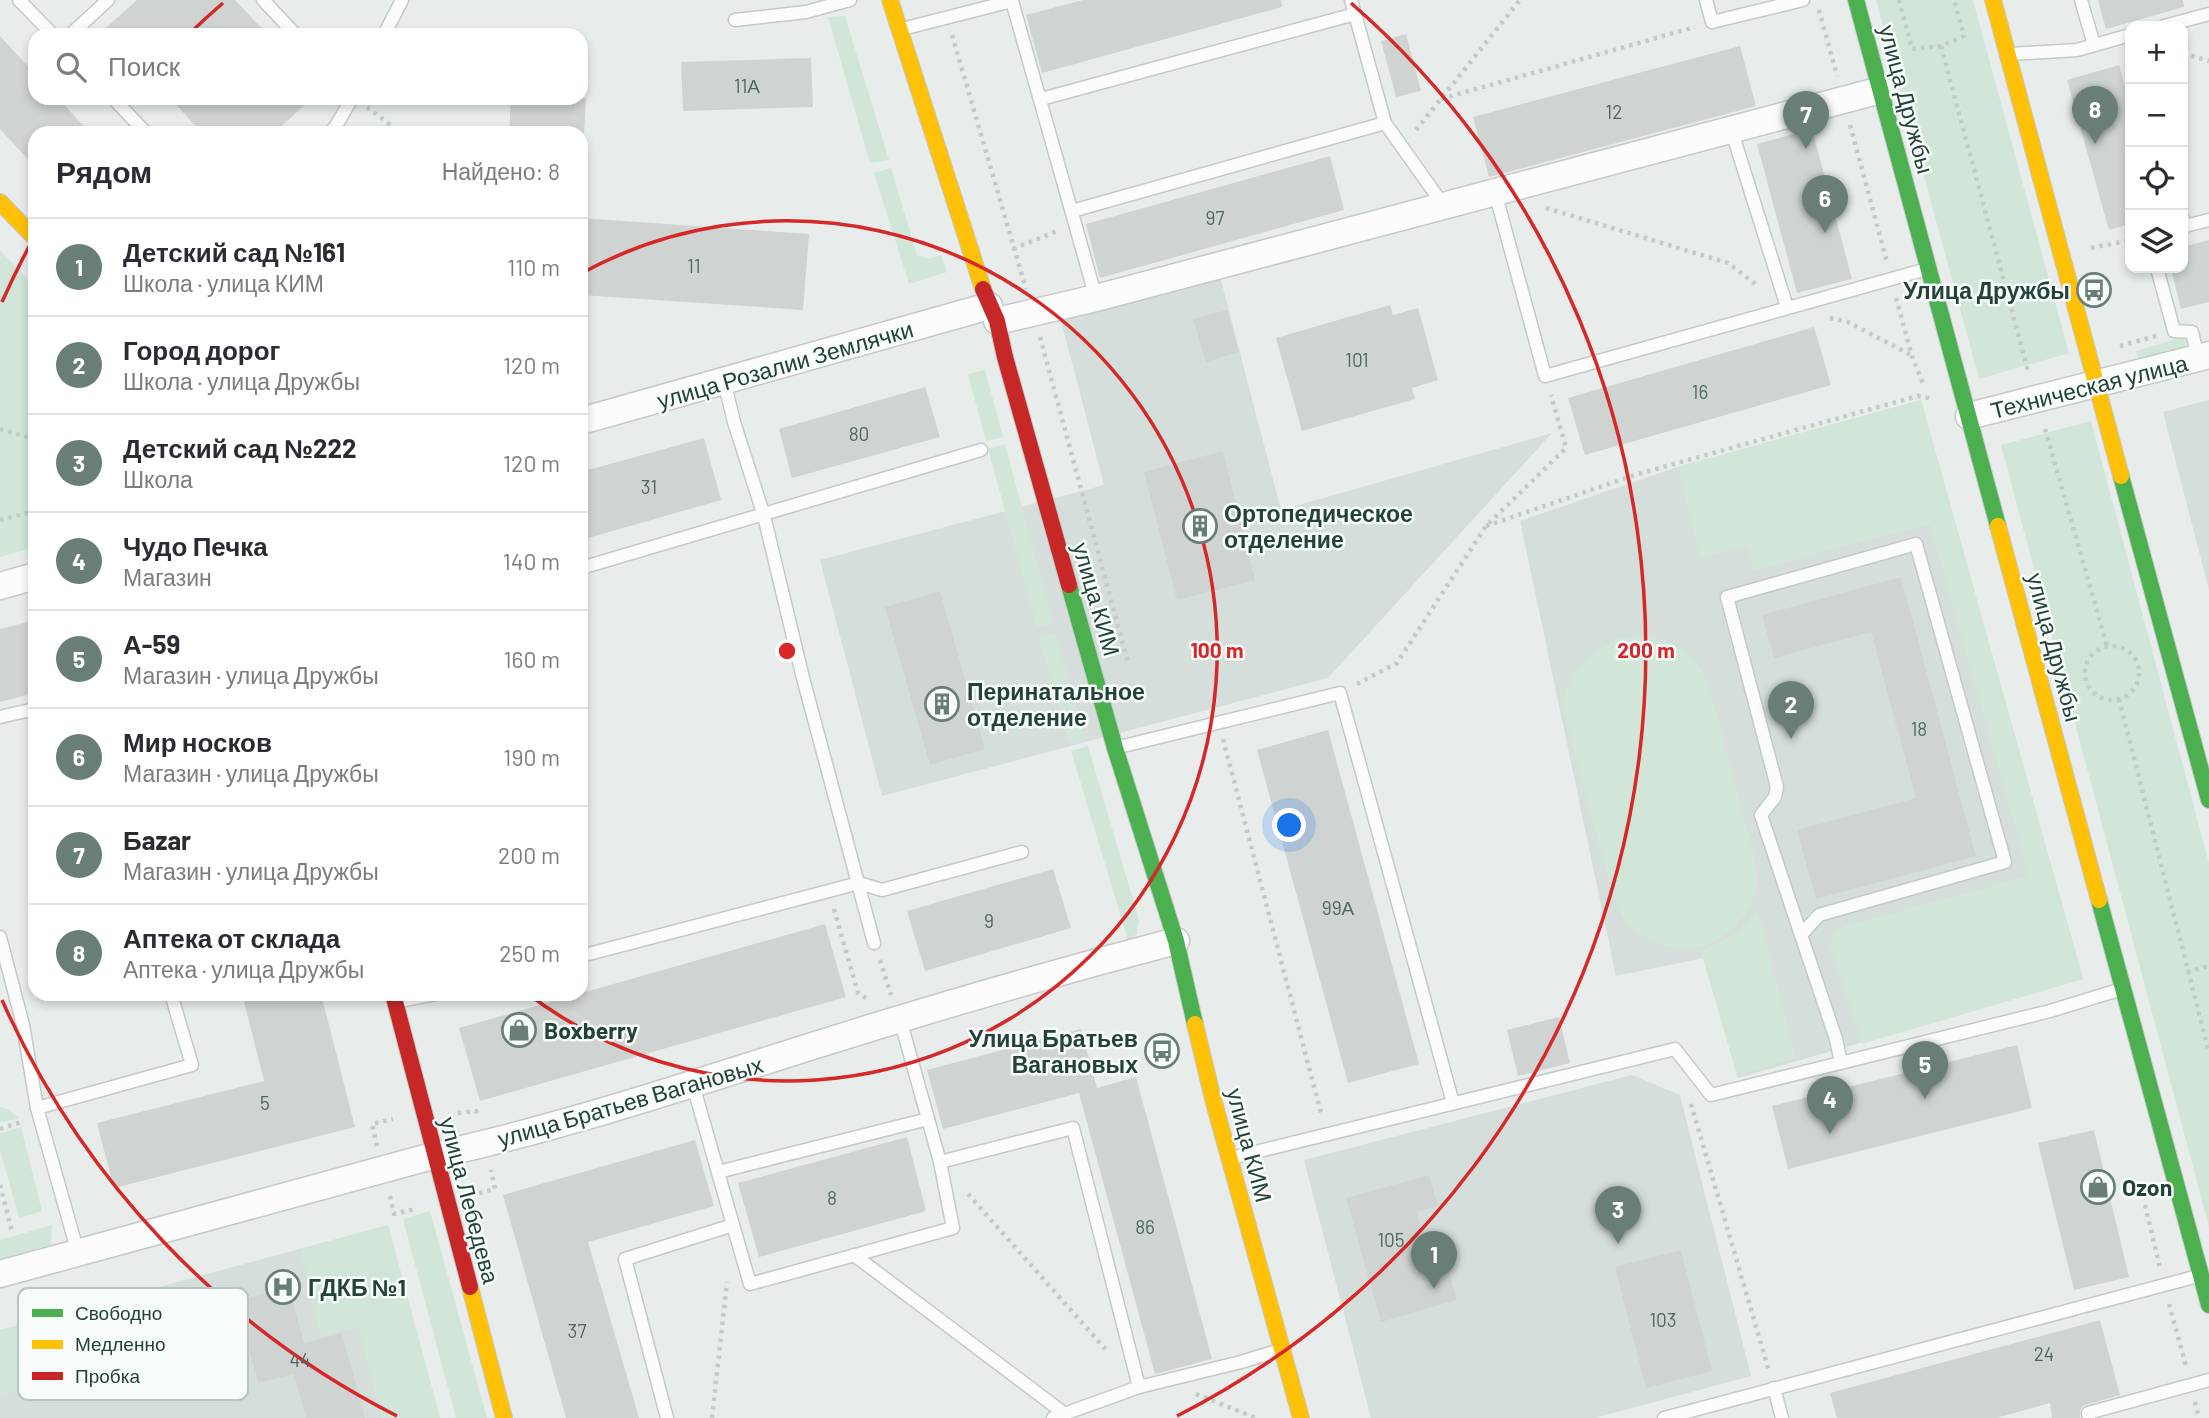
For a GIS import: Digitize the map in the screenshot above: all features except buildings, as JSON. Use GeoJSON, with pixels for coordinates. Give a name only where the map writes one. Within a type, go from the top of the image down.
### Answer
{"type":"FeatureCollection","features":[{"type":"Feature","properties":{"kind":"main road","name":"улица КИМ"},"geometry":{"type":"LineString","coordinates":[[890,0],[993,314],[1115,748],[1176,941],[1213,1099],[1301,1418]]}},
{"type":"Feature","properties":{"kind":"main road","name":"улица Дружбы"},"geometry":{"type":"LineString","coordinates":[[1856,0],[2209,1305]]}},
{"type":"Feature","properties":{"kind":"main road"},"geometry":{"type":"LineString","coordinates":[[1993,0],[2209,800]]}},
{"type":"Feature","properties":{"kind":"main road"},"geometry":{"type":"LineString","coordinates":[[0,202],[28,231]]}},
{"type":"Feature","properties":{"kind":"main road","name":"улица Лебедева"},"geometry":{"type":"LineString","coordinates":[[395,1001],[504,1418]]}},
{"type":"Feature","properties":{"kind":"street","name":"улица Розалии Землячки"},"geometry":{"type":"LineString","coordinates":[[588,419],[724,381],[993,314],[1096,298],[1881,90]]}},
{"type":"Feature","properties":{"kind":"street","name":"Техническая улица"},"geometry":{"type":"LineString","coordinates":[[1969,416],[2204,357]]}},
{"type":"Feature","properties":{"kind":"street"},"geometry":{"type":"LineString","coordinates":[[0,586],[28,578]]}},
{"type":"Feature","properties":{"kind":"street","name":"улица Братьев Вагановых"},"geometry":{"type":"LineString","coordinates":[[0,1274],[485,1144],[693,1085],[900,1019],[1176,941]]}},
{"type":"Feature","properties":{"kind":"lane"},"geometry":{"type":"LineString","coordinates":[[19,0],[45,28]]}},
{"type":"Feature","properties":{"kind":"lane"},"geometry":{"type":"LineString","coordinates":[[78,28],[108,0]]}},
{"type":"Feature","properties":{"kind":"lane"},"geometry":{"type":"LineString","coordinates":[[263,0],[289,28]]}},
{"type":"Feature","properties":{"kind":"lane"},"geometry":{"type":"LineString","coordinates":[[388,28],[402,0]]}},
{"type":"Feature","properties":{"kind":"lane"},"geometry":{"type":"LineString","coordinates":[[735,20],[806,12],[850,0]]}},
{"type":"Feature","properties":{"kind":"lane"},"geometry":{"type":"LineString","coordinates":[[1351,0],[1385,123],[1444,206]]}},
{"type":"Feature","properties":{"kind":"lane"},"geometry":{"type":"LineString","coordinates":[[1706,0],[1712,22],[1803,0]]}},
{"type":"Feature","properties":{"kind":"lane"},"geometry":{"type":"LineString","coordinates":[[2081,0],[2094,45]]}},
{"type":"Feature","properties":{"kind":"lane"},"geometry":{"type":"LineString","coordinates":[[898,30],[1012,1],[1096,298]]}},
{"type":"Feature","properties":{"kind":"lane"},"geometry":{"type":"LineString","coordinates":[[1041,99],[1355,14]]}},
{"type":"Feature","properties":{"kind":"lane"},"geometry":{"type":"LineString","coordinates":[[2183,21],[2209,14]]}},
{"type":"Feature","properties":{"kind":"lane"},"geometry":{"type":"LineString","coordinates":[[2008,54],[2077,50],[2125,37]]}},
{"type":"Feature","properties":{"kind":"lane"},"geometry":{"type":"LineString","coordinates":[[120,105],[139,126]]}},
{"type":"Feature","properties":{"kind":"lane"},"geometry":{"type":"LineString","coordinates":[[337,126],[348,105]]}},
{"type":"Feature","properties":{"kind":"lane"},"geometry":{"type":"LineString","coordinates":[[1073,217],[1385,123]]}},
{"type":"Feature","properties":{"kind":"lane"},"geometry":{"type":"LineString","coordinates":[[1731,129],[1787,307]]}},
{"type":"Feature","properties":{"kind":"lane"},"geometry":{"type":"LineString","coordinates":[[1495,192],[1545,376],[1929,268]]}},
{"type":"Feature","properties":{"kind":"lane"},"geometry":{"type":"LineString","coordinates":[[2188,223],[2209,220]]}},
{"type":"Feature","properties":{"kind":"lane"},"geometry":{"type":"LineString","coordinates":[[2158,273],[2174,331],[2192,332],[2204,357]]}},
{"type":"Feature","properties":{"kind":"lane"},"geometry":{"type":"LineString","coordinates":[[724,381],[764,516],[803,678],[874,943]]}},
{"type":"Feature","properties":{"kind":"lane"},"geometry":{"type":"LineString","coordinates":[[588,566],[981,450]]}},
{"type":"Feature","properties":{"kind":"lane"},"geometry":{"type":"LineString","coordinates":[[1801,935],[1819,915],[2005,862],[1916,544],[1727,597],[1777,788],[1775,797],[1761,815],[1801,935],[1836,1039],[1841,1063]]}},
{"type":"Feature","properties":{"kind":"lane"},"geometry":{"type":"LineString","coordinates":[[1115,748],[1340,693],[1453,1103]]}},
{"type":"Feature","properties":{"kind":"lane"},"geometry":{"type":"LineString","coordinates":[[0,717],[28,711]]}},
{"type":"Feature","properties":{"kind":"lane"},"geometry":{"type":"LineString","coordinates":[[588,954],[859,883],[881,890],[1022,852]]}},
{"type":"Feature","properties":{"kind":"lane"},"geometry":{"type":"LineString","coordinates":[[1,941],[23,1025],[37,1108],[78,1252]]}},
{"type":"Feature","properties":{"kind":"lane"},"geometry":{"type":"LineString","coordinates":[[1230,1158],[1675,1049],[1711,1096],[2050,1011],[2123,989]]}},
{"type":"Feature","properties":{"kind":"lane"},"geometry":{"type":"LineString","coordinates":[[37,1108],[192,1065],[173,1001]]}},
{"type":"Feature","properties":{"kind":"lane"},"geometry":{"type":"LineString","coordinates":[[693,1085],[750,1284],[953,1228],[940,1162],[900,1019]]}},
{"type":"Feature","properties":{"kind":"lane"},"geometry":{"type":"LineString","coordinates":[[718,1172],[928,1119]]}},
{"type":"Feature","properties":{"kind":"lane"},"geometry":{"type":"LineString","coordinates":[[940,1162],[1073,1128],[1139,1387]]}},
{"type":"Feature","properties":{"kind":"lane"},"geometry":{"type":"LineString","coordinates":[[667,1418],[625,1259],[733,1225]]}},
{"type":"Feature","properties":{"kind":"lane"},"geometry":{"type":"LineString","coordinates":[[853,1255],[1059,1416],[1139,1387],[1282,1349]]}},
{"type":"Feature","properties":{"kind":"lane"},"geometry":{"type":"LineString","coordinates":[[1664,1418],[2201,1275]]}},
{"type":"Feature","properties":{"kind":"lane"},"geometry":{"type":"LineString","coordinates":[[2089,1418],[2088,1413],[2209,1380]]}},
{"type":"Feature","properties":{"kind":"lane"},"geometry":{"type":"LineString","coordinates":[[1774,1388],[1782,1418]]}},
{"type":"Feature","properties":{"kind":"path"},"geometry":{"type":"LineString","coordinates":[[1402,147],[1520,0]]}},
{"type":"Feature","properties":{"kind":"path"},"geometry":{"type":"LineString","coordinates":[[1899,0],[1912,49],[1941,46],[1964,36],[1954,0]]}},
{"type":"Feature","properties":{"kind":"path"},"geometry":{"type":"LineString","coordinates":[[1441,99],[1712,22]]}},
{"type":"Feature","properties":{"kind":"path"},"geometry":{"type":"LineString","coordinates":[[1941,46],[2028,372]]}},
{"type":"Feature","properties":{"kind":"path"},"geometry":{"type":"LineString","coordinates":[[2188,55],[2209,61]]}},
{"type":"Feature","properties":{"kind":"path"},"geometry":{"type":"LineString","coordinates":[[364,105],[392,126]]}},
{"type":"Feature","properties":{"kind":"path"},"geometry":{"type":"LineString","coordinates":[[1495,192],[1728,263],[1787,307],[1848,322],[1912,356]]}},
{"type":"Feature","properties":{"kind":"path"},"geometry":{"type":"LineString","coordinates":[[1013,249],[1073,217]]}},
{"type":"Feature","properties":{"kind":"path"},"geometry":{"type":"LineString","coordinates":[[2090,248],[2125,241]]}},
{"type":"Feature","properties":{"kind":"path"},"geometry":{"type":"LineString","coordinates":[[1340,693],[1397,663],[1486,526],[1566,448],[1545,376]]}},
{"type":"Feature","properties":{"kind":"path"},"geometry":{"type":"LineString","coordinates":[[1486,526],[1638,474],[1918,397],[1929,398]]}},
{"type":"Feature","properties":{"kind":"path"},"geometry":{"type":"LineString","coordinates":[[0,429],[28,437]]}},
{"type":"Feature","properties":{"kind":"path"},"geometry":{"type":"LineString","coordinates":[[2045,429],[2106,646]]}},
{"type":"Feature","properties":{"kind":"path"},"geometry":{"type":"LineString","coordinates":[[0,520],[28,512]]}},
{"type":"Feature","properties":{"kind":"path"},"geometry":{"type":"LineString","coordinates":[[2106,646],[2124,649],[2137,662],[2140,671],[2134,689],[2119,699],[2102,698],[2094,694],[2085,679],[2087,662],[2098,649],[2106,646]]}},
{"type":"Feature","properties":{"kind":"path"},"geometry":{"type":"LineString","coordinates":[[2119,699],[2209,1053]]}},
{"type":"Feature","properties":{"kind":"path"},"geometry":{"type":"LineString","coordinates":[[1219,722],[1326,1135]]}},
{"type":"Feature","properties":{"kind":"path"},"geometry":{"type":"LineString","coordinates":[[829,891],[858,993],[900,1019]]}},
{"type":"Feature","properties":{"kind":"path"},"geometry":{"type":"LineString","coordinates":[[874,943],[900,1019]]}},
{"type":"Feature","properties":{"kind":"path"},"geometry":{"type":"LineString","coordinates":[[2188,972],[2209,966]]}},
{"type":"Feature","properties":{"kind":"path"},"geometry":{"type":"LineString","coordinates":[[1690,1102],[1774,1388]]}},
{"type":"Feature","properties":{"kind":"path"},"geometry":{"type":"LineString","coordinates":[[450,1105],[458,1113],[476,1111]]}},
{"type":"Feature","properties":{"kind":"path"},"geometry":{"type":"LineString","coordinates":[[379,1150],[372,1124],[405,1116]]}},
{"type":"Feature","properties":{"kind":"path"},"geometry":{"type":"LineString","coordinates":[[940,1162],[1139,1387]]}},
{"type":"Feature","properties":{"kind":"path"},"geometry":{"type":"LineString","coordinates":[[479,1193],[495,1189],[490,1165]]}},
{"type":"Feature","properties":{"kind":"path"},"geometry":{"type":"LineString","coordinates":[[0,1185],[12,1231]]}},
{"type":"Feature","properties":{"kind":"path"},"geometry":{"type":"LineString","coordinates":[[387,1185],[394,1214],[418,1208]]}},
{"type":"Feature","properties":{"kind":"path"},"geometry":{"type":"LineString","coordinates":[[712,1418],[727,1280]]}},
{"type":"Feature","properties":{"kind":"path"},"geometry":{"type":"LineString","coordinates":[[1162,1381],[1256,1418]]}},
{"type":"Feature","properties":{"kind":"shaded area"},"geometry":{"type":"Polygon","coordinates":[[[1220,276],[1281,510],[1552,433],[1328,678],[882,796],[820,560],[1104,485],[1061,321],[1220,276]]]}},
{"type":"Feature","properties":{"kind":"shaded area"},"geometry":{"type":"Polygon","coordinates":[[[1921,400],[2083,979],[1738,1078],[1704,958],[1616,976],[1520,521],[1677,467],[1921,400]]]}},
{"type":"Feature","properties":{"kind":"shaded area"},"geometry":{"type":"Polygon","coordinates":[[[2209,400],[2209,590],[2163,412],[2209,400]]]}},
{"type":"Feature","properties":{"kind":"shaded area"},"geometry":{"type":"Polygon","coordinates":[[[1632,1075],[1680,1095],[1751,1376],[1595,1418],[1371,1418],[1304,1160],[1632,1075]]]}},
{"type":"Feature","properties":{"kind":"shaded area","name":"ГДКБ №1"},"geometry":{"type":"Polygon","coordinates":[[[388,1225],[440,1418],[0,1418],[0,1330],[18,1325],[18,1400],[248,1400],[248,1288],[155,1288],[388,1225]]]}},
{"type":"Feature","properties":{"kind":"green space"},"geometry":{"type":"Polygon","coordinates":[[[1876,0],[1973,0],[2069,353],[1979,379],[1876,0]]]}},
{"type":"Feature","properties":{"kind":"green space"},"geometry":{"type":"Polygon","coordinates":[[[845,16],[889,160],[870,163],[828,17],[845,16]]]}},
{"type":"Feature","properties":{"kind":"green space"},"geometry":{"type":"Polygon","coordinates":[[[891,168],[917,255],[928,259],[941,255],[947,272],[909,284],[874,173],[891,168]]]}},
{"type":"Feature","properties":{"kind":"green space"},"geometry":{"type":"Polygon","coordinates":[[[0,250],[28,280],[28,549],[0,557],[0,250]]]}},
{"type":"Feature","properties":{"kind":"green space"},"geometry":{"type":"Polygon","coordinates":[[[2183,337],[2186,347],[2182,351],[2139,363],[2136,351],[2183,337]]]}},
{"type":"Feature","properties":{"kind":"green space"},"geometry":{"type":"Polygon","coordinates":[[[985,370],[1003,437],[986,441],[968,374],[985,370]]]}},
{"type":"Feature","properties":{"kind":"green space"},"geometry":{"type":"Polygon","coordinates":[[[1921,400],[2083,979],[1862,1044],[1830,945],[1836,932],[1845,926],[2025,877],[2027,869],[1930,525],[1754,571],[1747,545],[1700,558],[1677,467],[1921,400]]]}},
{"type":"Feature","properties":{"kind":"green space"},"geometry":{"type":"Polygon","coordinates":[[[2091,421],[2209,863],[2209,1227],[2001,445],[2091,421]]]}},
{"type":"Feature","properties":{"kind":"green space"},"geometry":{"type":"Polygon","coordinates":[[[1005,444],[1053,623],[1037,627],[988,449],[1005,444]]]}},
{"type":"Feature","properties":{"kind":"green space"},"geometry":{"type":"Polygon","coordinates":[[[1055,633],[1085,739],[1069,743],[1039,638],[1055,633]]]}},
{"type":"Feature","properties":{"kind":"green space"},"geometry":{"type":"Polygon","coordinates":[[[1647,636],[1677,645],[1684,650],[1696,662],[1708,682],[1755,859],[1757,886],[1740,921],[1726,934],[1710,943],[1692,947],[1674,947],[1656,942],[1630,926],[1620,913],[1613,897],[1567,723],[1563,698],[1575,669],[1595,653],[1617,639],[1647,636]]]}},
{"type":"Feature","properties":{"kind":"green space"},"geometry":{"type":"Polygon","coordinates":[[[1088,746],[1139,920],[1137,934],[1128,940],[1071,751],[1088,746]]]}},
{"type":"Feature","properties":{"kind":"green space"},"geometry":{"type":"Polygon","coordinates":[[[1758,909],[1796,1058],[1737,1075],[1701,952],[1736,934],[1758,909]]]}},
{"type":"Feature","properties":{"kind":"green space"},"geometry":{"type":"Polygon","coordinates":[[[0,1107],[8,1109],[19,1118],[0,1123],[0,1107]]]}},
{"type":"Feature","properties":{"kind":"green space"},"geometry":{"type":"Polygon","coordinates":[[[21,1127],[42,1211],[19,1218],[0,1150],[0,1133],[21,1127]]]}},
{"type":"Feature","properties":{"kind":"green space"},"geometry":{"type":"Polygon","coordinates":[[[430,1211],[487,1418],[456,1418],[403,1219],[430,1211]]]}},
{"type":"Feature","properties":{"kind":"green space"},"geometry":{"type":"Polygon","coordinates":[[[52,1225],[51,1246],[43,1252],[0,1262],[0,1240],[52,1225]]]}},
{"type":"Feature","properties":{"kind":"green space"},"geometry":{"type":"Polygon","coordinates":[[[388,1225],[440,1418],[381,1418],[358,1327],[320,1336],[301,1250],[388,1225]]]}},
{"type":"Feature","properties":{"kind":"green space"},"geometry":{"type":"Polygon","coordinates":[[[18,1326],[18,1390],[0,1396],[0,1330],[18,1326]]]}},
{"type":"Feature","properties":{"kind":"traffic: fast"},"geometry":{"type":"LineString","coordinates":[[1856,0],[1998,526]]}},
{"type":"Feature","properties":{"kind":"traffic: fast"},"geometry":{"type":"LineString","coordinates":[[2121,476],[2209,800]]}},
{"type":"Feature","properties":{"kind":"traffic: fast"},"geometry":{"type":"LineString","coordinates":[[1069,585],[1115,748],[1176,941],[1195,1024]]}},
{"type":"Feature","properties":{"kind":"traffic: fast"},"geometry":{"type":"LineString","coordinates":[[2099,900],[2209,1305]]}},
{"type":"Feature","properties":{"kind":"traffic: slow"},"geometry":{"type":"LineString","coordinates":[[890,0],[983,289]]}},
{"type":"Feature","properties":{"kind":"traffic: slow"},"geometry":{"type":"LineString","coordinates":[[1993,0],[2121,476]]}},
{"type":"Feature","properties":{"kind":"traffic: slow"},"geometry":{"type":"LineString","coordinates":[[0,202],[28,231]]}},
{"type":"Feature","properties":{"kind":"traffic: slow"},"geometry":{"type":"LineString","coordinates":[[1998,526],[2099,900]]}},
{"type":"Feature","properties":{"kind":"traffic: slow"},"geometry":{"type":"LineString","coordinates":[[1195,1024],[1213,1099],[1301,1418]]}},
{"type":"Feature","properties":{"kind":"traffic: slow"},"geometry":{"type":"LineString","coordinates":[[470,1287],[504,1418]]}},
{"type":"Feature","properties":{"kind":"traffic: jam"},"geometry":{"type":"LineString","coordinates":[[983,289],[997,321],[1069,585]]}},
{"type":"Feature","properties":{"kind":"traffic: jam"},"geometry":{"type":"LineString","coordinates":[[395,1001],[470,1287]]}},
{"type":"Feature","properties":{"kind":"place","name":"Аптека от склада"},"geometry":{"type":"Point","coordinates":[2095,144]}},
{"type":"Feature","properties":{"kind":"place","name":"Бazar"},"geometry":{"type":"Point","coordinates":[1806,149]}},
{"type":"Feature","properties":{"kind":"place","name":"Мир носков"},"geometry":{"type":"Point","coordinates":[1825,233]}},
{"type":"Feature","properties":{"kind":"place","name":"Улица Дружбы"},"geometry":{"type":"Point","coordinates":[2094,290]}},
{"type":"Feature","properties":{"kind":"place","name":"Ортопедическое отделение"},"geometry":{"type":"Point","coordinates":[1200,526]}},
{"type":"Feature","properties":{"kind":"place","name":"Перинатальное отделение"},"geometry":{"type":"Point","coordinates":[942,704]}},
{"type":"Feature","properties":{"kind":"place","name":"Город дорог"},"geometry":{"type":"Point","coordinates":[1791,739]}},
{"type":"Feature","properties":{"kind":"place","name":"Boxberry"},"geometry":{"type":"Point","coordinates":[519,1030]}},
{"type":"Feature","properties":{"kind":"place","name":"Улица Братьев Вагановых"},"geometry":{"type":"Point","coordinates":[1162,1051]}},
{"type":"Feature","properties":{"kind":"place","name":"А-59"},"geometry":{"type":"Point","coordinates":[1925,1099]}},
{"type":"Feature","properties":{"kind":"place","name":"Чудо Печка"},"geometry":{"type":"Point","coordinates":[1830,1134]}},
{"type":"Feature","properties":{"kind":"place","name":"Ozon"},"geometry":{"type":"Point","coordinates":[2098,1187]}},
{"type":"Feature","properties":{"kind":"place","name":"Детский сад №222"},"geometry":{"type":"Point","coordinates":[1618,1244]}},
{"type":"Feature","properties":{"kind":"place","name":"ГДКБ №1"},"geometry":{"type":"Point","coordinates":[283,1287]}},
{"type":"Feature","properties":{"kind":"place","name":"Детский сад №161"},"geometry":{"type":"Point","coordinates":[1434,1289]}}]}
